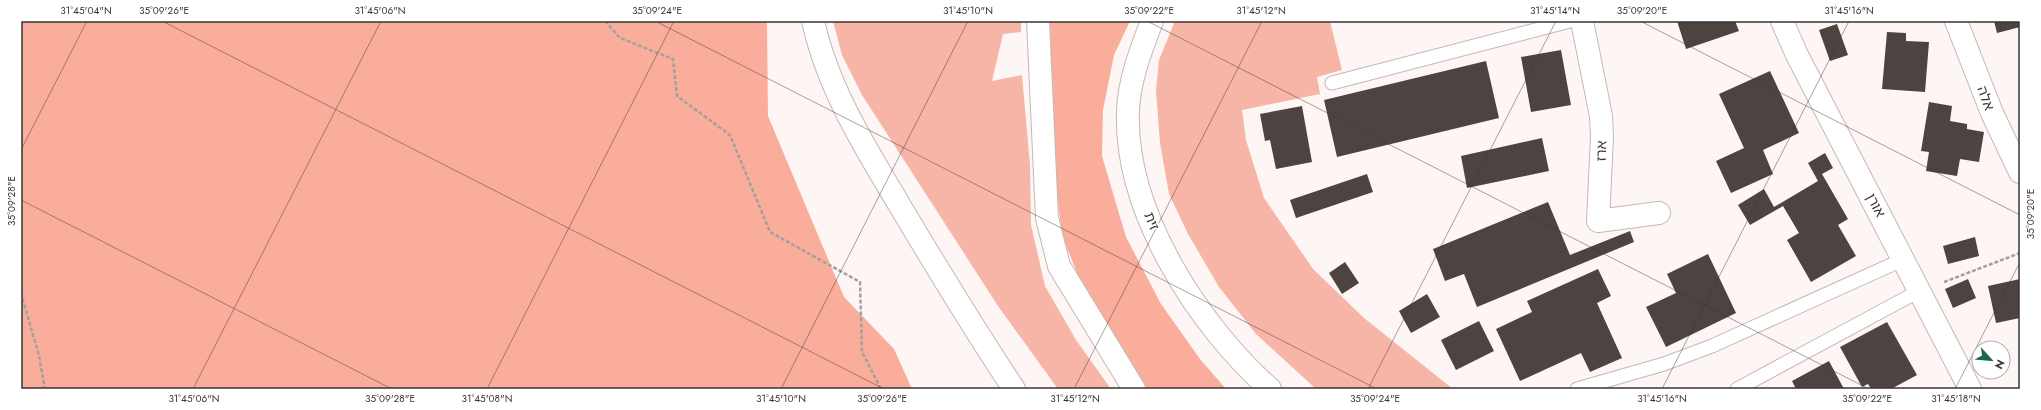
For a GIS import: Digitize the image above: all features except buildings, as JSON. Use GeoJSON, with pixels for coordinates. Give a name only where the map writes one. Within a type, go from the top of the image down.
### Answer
{"type":"FeatureCollection","features":[{"type":"Feature","properties":{"kind":"street"},"geometry":{"type":"LineString","coordinates":[[813,21],[823,60],[843,106],[968,320],[1014,389]]}},
{"type":"Feature","properties":{"kind":"street"},"geometry":{"type":"LineString","coordinates":[[1038,21],[1046,203],[1051,240],[1059,266],[1134,389]]}},
{"type":"Feature","properties":{"kind":"street","name":"זית"},"geometry":{"type":"LineString","coordinates":[[1152,21],[1136,63],[1128,111],[1131,154],[1143,200],[1164,252],[1189,294],[1224,342],[1270,389]]}},
{"type":"Feature","properties":{"kind":"street","name":"ארז"},"geometry":{"type":"LineString","coordinates":[[1582,21],[1601,116],[1602,138],[1598,221],[1659,214]]}},
{"type":"Feature","properties":{"kind":"street","name":"אורן"},"geometry":{"type":"LineString","coordinates":[[1782,21],[1797,55],[1921,290],[1970,389]]}},
{"type":"Feature","properties":{"kind":"street","name":"אלה"},"geometry":{"type":"LineString","coordinates":[[1956,21],[1992,113],[2020,172]]}},
{"type":"Feature","properties":{"kind":"lane"},"geometry":{"type":"LineString","coordinates":[[1332,83],[1570,21]]}},
{"type":"Feature","properties":{"kind":"lane"},"geometry":{"type":"LineString","coordinates":[[1577,389],[1664,364],[1712,346],[1904,259]]}},
{"type":"Feature","properties":{"kind":"lane"},"geometry":{"type":"LineString","coordinates":[[1737,389],[1921,290]]}},
{"type":"Feature","properties":{"kind":"path"},"geometry":{"type":"LineString","coordinates":[[605,21],[620,38],[673,59],[678,96],[730,135],[770,232],[860,282],[862,352],[881,389]]}},
{"type":"Feature","properties":{"kind":"path"},"geometry":{"type":"LineString","coordinates":[[1921,290],[2020,253]]}},
{"type":"Feature","properties":{"kind":"path"},"geometry":{"type":"LineString","coordinates":[[21,293],[39,356],[45,389]]}},
{"type":"Feature","properties":{"kind":"shaded area"},"geometry":{"type":"Polygon","coordinates":[[[21,21],[767,21],[768,116],[844,297],[894,349],[912,389],[21,389],[21,21]]]}},
{"type":"Feature","properties":{"kind":"shaded area"},"geometry":{"type":"Polygon","coordinates":[[[833,21],[1021,21],[1021,32],[1003,34],[992,81],[1022,75],[1030,165],[1031,225],[1045,286],[1076,340],[1111,389],[1058,389],[998,306],[862,95],[842,55],[833,21]]]}},
{"type":"Feature","properties":{"kind":"shaded area"},"geometry":{"type":"Polygon","coordinates":[[[1050,21],[1130,21],[1114,55],[1103,110],[1102,156],[1126,237],[1161,304],[1200,359],[1226,389],[1147,389],[1139,380],[1087,297],[1062,236],[1052,150],[1050,21]]]}},
{"type":"Feature","properties":{"kind":"shaded area"},"geometry":{"type":"Polygon","coordinates":[[[1175,21],[1330,21],[1342,70],[1317,77],[1320,94],[1242,110],[1246,140],[1264,198],[1313,269],[1364,318],[1453,389],[1316,389],[1256,334],[1219,287],[1188,234],[1169,194],[1160,143],[1156,90],[1159,60],[1175,21]]]}}]}
